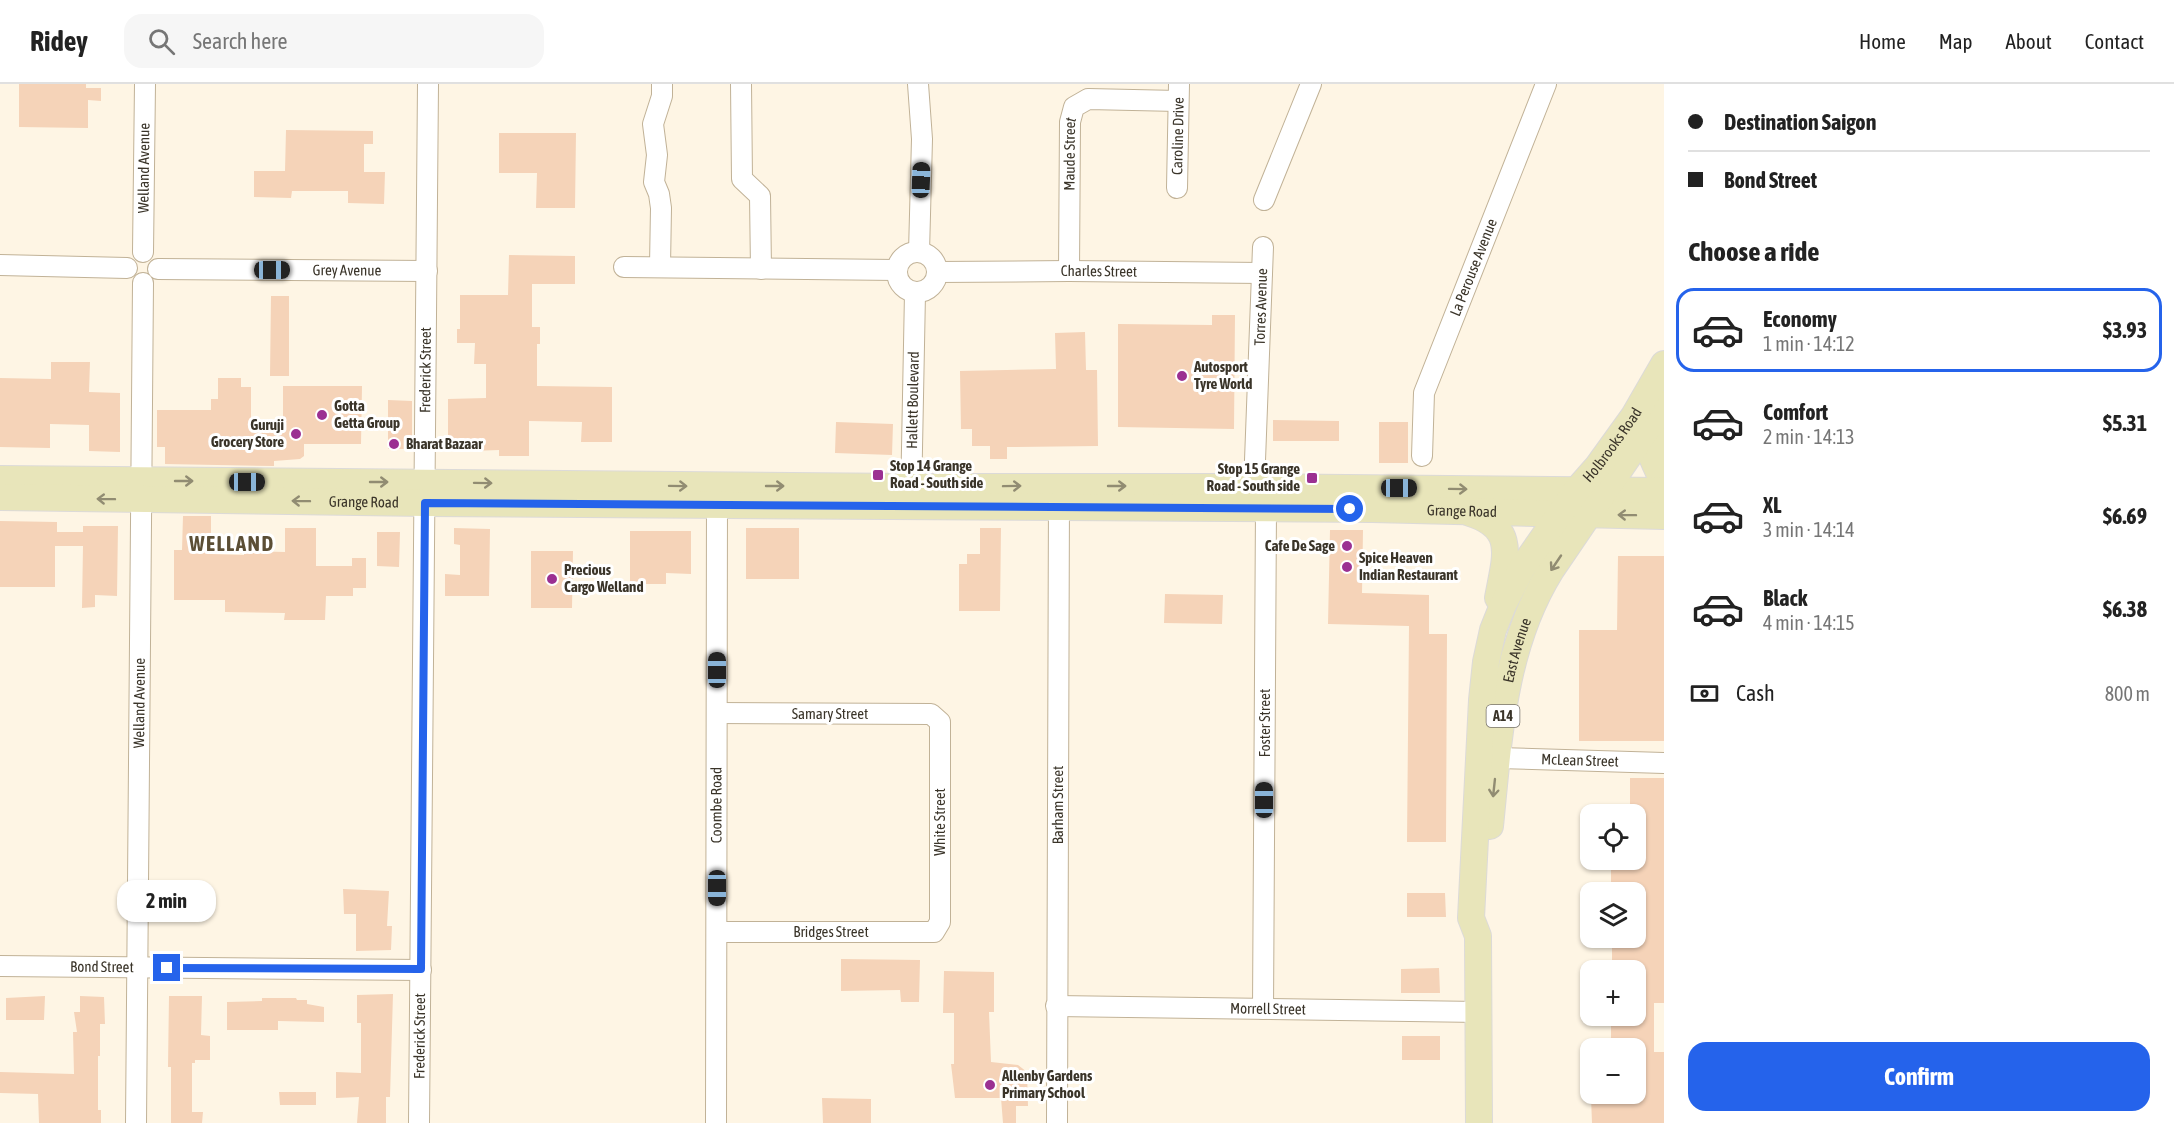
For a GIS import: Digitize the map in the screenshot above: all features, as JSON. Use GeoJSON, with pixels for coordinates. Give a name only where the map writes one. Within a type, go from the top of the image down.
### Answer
{"type":"FeatureCollection","features":[{"type":"Feature","properties":{"kind":"main road","name":"Holbrooks Road"},"geometry":{"type":"LineString","coordinates":[[1582,502],[1598,466],[1634,416],[1664,364]]}},
{"type":"Feature","properties":{"kind":"main road","name":"Holbrooks Road"},"geometry":{"type":"LineString","coordinates":[[1582,502],[1659,413]]}},
{"type":"Feature","properties":{"kind":"main road"},"geometry":{"type":"LineString","coordinates":[[1659,413],[1652,457],[1664,484]]}},
{"type":"Feature","properties":{"kind":"main road","name":"Grange Road"},"geometry":{"type":"LineString","coordinates":[[0,479],[141,490]]}},
{"type":"Feature","properties":{"kind":"main road","name":"Grange Road"},"geometry":{"type":"LineString","coordinates":[[0,498],[141,490],[1260,497],[1582,502],[1664,516]]}},
{"type":"Feature","properties":{"kind":"main road","name":"Grange Road"},"geometry":{"type":"LineString","coordinates":[[1260,497],[1469,513],[1664,491]]}},
{"type":"Feature","properties":{"kind":"main road","name":"East Avenue"},"geometry":{"type":"LineString","coordinates":[[1479,1123],[1478,936],[1470,918],[1485,672],[1495,625],[1512,585],[1582,502]]}},
{"type":"Feature","properties":{"kind":"main road","name":"East Avenue"},"geometry":{"type":"LineString","coordinates":[[1478,936],[1486,918],[1490,831],[1509,673],[1523,625],[1582,502]]}},
{"type":"Feature","properties":{"kind":"main road"},"geometry":{"type":"LineString","coordinates":[[1469,513],[1485,519],[1498,528],[1506,546],[1495,625]]}},
{"type":"Feature","properties":{"kind":"street","name":"Welland Avenue"},"geometry":{"type":"LineString","coordinates":[[143,252],[145,84]]}},
{"type":"Feature","properties":{"kind":"street","name":"Frederick Street"},"geometry":{"type":"LineString","coordinates":[[419,1123],[428,84]]}},
{"type":"Feature","properties":{"kind":"street"},"geometry":{"type":"LineString","coordinates":[[660,266],[661,208],[654,182],[657,155],[653,124],[662,96],[662,84]]}},
{"type":"Feature","properties":{"kind":"street"},"geometry":{"type":"LineString","coordinates":[[741,84],[742,179],[760,196],[761,269]]}},
{"type":"Feature","properties":{"kind":"street"},"geometry":{"type":"LineString","coordinates":[[918,84],[922,139],[919,252]]}},
{"type":"Feature","properties":{"kind":"street"},"geometry":{"type":"LineString","coordinates":[[1264,200],[1311,84]]}},
{"type":"Feature","properties":{"kind":"street","name":"La Perouse Avenue"},"geometry":{"type":"LineString","coordinates":[[1422,456],[1424,393],[1546,84]]}},
{"type":"Feature","properties":{"kind":"street","name":"Caroline Drive"},"geometry":{"type":"LineString","coordinates":[[1177,188],[1178,93]]}},
{"type":"Feature","properties":{"kind":"street","name":"Maude Street"},"geometry":{"type":"LineString","coordinates":[[1069,271],[1070,122],[1074,107],[1088,99],[1178,93]]}},
{"type":"Feature","properties":{"kind":"street","name":"Torres Avenue"},"geometry":{"type":"LineString","coordinates":[[1260,497],[1263,247]]}},
{"type":"Feature","properties":{"kind":"street"},"geometry":{"type":"LineString","coordinates":[[143,252],[151,255],[157,261],[158,269],[156,276],[143,283],[135,281],[129,275],[127,267],[129,260],[135,254],[143,252]]}},
{"type":"Feature","properties":{"kind":"street"},"geometry":{"type":"LineString","coordinates":[[919,252],[931,258],[936,265],[936,280],[924,292],[915,293],[901,286],[896,270],[904,256],[919,252]]}},
{"type":"Feature","properties":{"kind":"street"},"geometry":{"type":"LineString","coordinates":[[0,265],[127,267]]}},
{"type":"Feature","properties":{"kind":"street"},"geometry":{"type":"LineString","coordinates":[[624,267],[896,270]]}},
{"type":"Feature","properties":{"kind":"street","name":"Grey Avenue"},"geometry":{"type":"LineString","coordinates":[[158,269],[427,271]]}},
{"type":"Feature","properties":{"kind":"street","name":"Charles Street"},"geometry":{"type":"LineString","coordinates":[[937,272],[1262,273]]}},
{"type":"Feature","properties":{"kind":"street","name":"Welland Avenue"},"geometry":{"type":"LineString","coordinates":[[136,1123],[143,283]]}},
{"type":"Feature","properties":{"kind":"street","name":"Hallett Boulevard"},"geometry":{"type":"LineString","coordinates":[[911,496],[915,293]]}},
{"type":"Feature","properties":{"kind":"street","name":"Coombe Road"},"geometry":{"type":"LineString","coordinates":[[716,1123],[717,495]]}},
{"type":"Feature","properties":{"kind":"street","name":"Barham Street"},"geometry":{"type":"LineString","coordinates":[[1057,1123],[1059,496]]}},
{"type":"Feature","properties":{"kind":"street","name":"Foster Street"},"geometry":{"type":"LineString","coordinates":[[1260,497],[1263,1009]]}},
{"type":"Feature","properties":{"kind":"street","name":"Samary Street"},"geometry":{"type":"LineString","coordinates":[[717,713],[931,714],[940,722]]}},
{"type":"Feature","properties":{"kind":"street","name":"White Street"},"geometry":{"type":"LineString","coordinates":[[940,722],[940,922]]}},
{"type":"Feature","properties":{"kind":"street","name":"McLean Street"},"geometry":{"type":"LineString","coordinates":[[1498,758],[1664,763]]}},
{"type":"Feature","properties":{"kind":"street","name":"Bridges Street"},"geometry":{"type":"LineString","coordinates":[[717,932],[934,932],[940,922]]}},
{"type":"Feature","properties":{"kind":"street","name":"Bond Street"},"geometry":{"type":"LineString","coordinates":[[0,966],[421,969]]}},
{"type":"Feature","properties":{"kind":"street","name":"Morrell Street"},"geometry":{"type":"LineString","coordinates":[[1056,1006],[1479,1012]]}},
{"type":"Feature","properties":{"kind":"building"},"geometry":{"type":"Polygon","coordinates":[[[19,84],[86,84],[86,88],[101,88],[101,101],[88,100],[88,128],[19,127],[19,84]]]}},
{"type":"Feature","properties":{"kind":"building"},"geometry":{"type":"Polygon","coordinates":[[[286,130],[373,131],[373,144],[364,144],[364,172],[385,172],[384,204],[348,203],[348,191],[292,191],[291,198],[254,197],[254,171],[285,171],[286,130]]]}},
{"type":"Feature","properties":{"kind":"building"},"geometry":{"type":"Polygon","coordinates":[[[499,133],[576,133],[575,208],[536,208],[537,173],[499,173],[499,133]]]}},
{"type":"Feature","properties":{"kind":"building"},"geometry":{"type":"Polygon","coordinates":[[[509,255],[575,256],[575,284],[532,284],[532,327],[540,327],[540,344],[537,344],[537,386],[612,387],[612,442],[581,442],[582,422],[529,421],[529,456],[499,456],[499,450],[472,451],[473,447],[448,447],[448,399],[486,398],[486,364],[474,364],[475,343],[457,343],[457,329],[460,329],[460,295],[508,295],[509,255]]]}},
{"type":"Feature","properties":{"kind":"building"},"geometry":{"type":"Polygon","coordinates":[[[271,296],[289,296],[289,376],[270,376],[271,296]]]}},
{"type":"Feature","properties":{"kind":"building"},"geometry":{"type":"Polygon","coordinates":[[[1212,315],[1235,315],[1234,429],[1118,427],[1118,324],[1212,325],[1212,315]]]}},
{"type":"Feature","properties":{"kind":"building"},"geometry":{"type":"Polygon","coordinates":[[[1085,332],[1086,370],[1097,370],[1098,446],[1007,447],[1007,459],[990,459],[990,446],[972,446],[972,429],[961,429],[960,371],[1056,369],[1055,333],[1085,332]]]}},
{"type":"Feature","properties":{"kind":"building"},"geometry":{"type":"Polygon","coordinates":[[[51,362],[90,362],[89,392],[120,393],[120,452],[89,451],[89,425],[50,424],[50,448],[0,447],[0,378],[51,379],[51,362]]]}},
{"type":"Feature","properties":{"kind":"building"},"geometry":{"type":"Polygon","coordinates":[[[218,378],[241,378],[241,387],[251,387],[251,426],[283,427],[283,386],[362,386],[361,444],[304,444],[304,456],[300,459],[274,461],[274,466],[165,464],[165,447],[157,447],[157,410],[211,410],[211,399],[218,399],[218,378]]]}},
{"type":"Feature","properties":{"kind":"building"},"geometry":{"type":"Polygon","coordinates":[[[388,400],[412,401],[412,449],[388,449],[388,400]]]}},
{"type":"Feature","properties":{"kind":"building"},"geometry":{"type":"Polygon","coordinates":[[[1273,420],[1339,421],[1339,441],[1273,441],[1273,420]]]}},
{"type":"Feature","properties":{"kind":"building"},"geometry":{"type":"Polygon","coordinates":[[[836,422],[893,424],[892,455],[835,453],[836,422]]]}},
{"type":"Feature","properties":{"kind":"building"},"geometry":{"type":"Polygon","coordinates":[[[1379,422],[1408,422],[1408,463],[1379,463],[1379,422]]]}},
{"type":"Feature","properties":{"kind":"building"},"geometry":{"type":"Polygon","coordinates":[[[183,516],[211,516],[211,554],[244,555],[244,551],[285,552],[285,528],[316,528],[316,566],[352,566],[352,558],[366,558],[366,588],[353,588],[353,596],[326,596],[325,620],[284,620],[285,613],[225,612],[225,600],[174,600],[174,550],[182,550],[183,516]]]}},
{"type":"Feature","properties":{"kind":"building"},"geometry":{"type":"Polygon","coordinates":[[[0,521],[57,522],[57,532],[83,532],[83,526],[118,526],[117,596],[95,595],[95,607],[82,608],[83,546],[55,546],[55,587],[0,587],[0,521]]]}},
{"type":"Feature","properties":{"kind":"building"},"geometry":{"type":"Polygon","coordinates":[[[454,528],[490,529],[489,596],[445,596],[445,574],[460,575],[460,545],[454,544],[454,528]]]}},
{"type":"Feature","properties":{"kind":"building"},"geometry":{"type":"Polygon","coordinates":[[[746,528],[799,528],[799,579],[746,579],[746,528]]]}},
{"type":"Feature","properties":{"kind":"building"},"geometry":{"type":"Polygon","coordinates":[[[980,528],[1001,528],[1000,611],[959,611],[959,564],[967,564],[967,554],[980,554],[980,528]]]}},
{"type":"Feature","properties":{"kind":"building"},"geometry":{"type":"Polygon","coordinates":[[[1330,530],[1363,530],[1362,593],[1429,595],[1429,634],[1447,634],[1446,842],[1407,842],[1409,626],[1328,624],[1330,530]]]}},
{"type":"Feature","properties":{"kind":"building"},"geometry":{"type":"Polygon","coordinates":[[[630,531],[691,531],[691,574],[666,573],[666,584],[630,584],[630,531]]]}},
{"type":"Feature","properties":{"kind":"building"},"geometry":{"type":"Polygon","coordinates":[[[377,532],[400,532],[399,567],[377,566],[377,532]]]}},
{"type":"Feature","properties":{"kind":"building","name":"Precious Cargo Welland"},"geometry":{"type":"Polygon","coordinates":[[[531,551],[573,551],[572,608],[531,608],[531,551]]]}},
{"type":"Feature","properties":{"kind":"building"},"geometry":{"type":"Polygon","coordinates":[[[1618,556],[1664,556],[1664,741],[1579,741],[1579,630],[1617,630],[1618,556]]]}},
{"type":"Feature","properties":{"kind":"building"},"geometry":{"type":"Polygon","coordinates":[[[1165,594],[1223,595],[1222,624],[1164,623],[1165,594]]]}},
{"type":"Feature","properties":{"kind":"building"},"geometry":{"type":"Polygon","coordinates":[[[1630,778],[1664,778],[1664,1003],[1654,1003],[1654,1052],[1664,1052],[1664,1123],[1592,1123],[1591,1104],[1646,1104],[1646,1038],[1611,1038],[1611,1026],[1646,1026],[1646,960],[1612,960],[1612,948],[1646,948],[1646,882],[1611,882],[1611,870],[1646,870],[1646,804],[1630,804],[1630,778]]]}},
{"type":"Feature","properties":{"kind":"building"},"geometry":{"type":"Polygon","coordinates":[[[343,889],[389,891],[387,926],[392,926],[391,950],[356,951],[356,914],[344,914],[343,889]]]}},
{"type":"Feature","properties":{"kind":"building"},"geometry":{"type":"Polygon","coordinates":[[[1407,893],[1445,893],[1446,917],[1407,917],[1407,893]]]}},
{"type":"Feature","properties":{"kind":"building"},"geometry":{"type":"Polygon","coordinates":[[[841,959],[920,960],[919,1002],[901,1002],[900,990],[841,991],[841,959]]]}},
{"type":"Feature","properties":{"kind":"building"},"geometry":{"type":"Polygon","coordinates":[[[1439,968],[1440,993],[1401,993],[1401,969],[1439,968]]]}},
{"type":"Feature","properties":{"kind":"building"},"geometry":{"type":"Polygon","coordinates":[[[944,971],[994,972],[994,1012],[989,1012],[991,1062],[1018,1065],[1027,1072],[1028,1106],[1016,1106],[1016,1123],[1003,1123],[1001,1098],[955,1098],[951,1064],[954,1064],[954,1013],[943,1013],[944,971]]]}},
{"type":"Feature","properties":{"kind":"building"},"geometry":{"type":"Polygon","coordinates":[[[393,994],[390,1097],[386,1097],[386,1123],[357,1123],[359,1097],[336,1098],[336,1072],[361,1073],[361,1023],[357,1023],[357,995],[393,994]]]}},
{"type":"Feature","properties":{"kind":"building"},"geometry":{"type":"Polygon","coordinates":[[[45,996],[44,1020],[6,1020],[6,998],[45,996]]]}},
{"type":"Feature","properties":{"kind":"building"},"geometry":{"type":"Polygon","coordinates":[[[80,996],[104,997],[105,1024],[100,1024],[100,1056],[98,1056],[98,1110],[101,1110],[101,1123],[39,1123],[38,1094],[0,1093],[0,1072],[74,1074],[73,1032],[77,1032],[74,1012],[80,1012],[80,996]]]}},
{"type":"Feature","properties":{"kind":"building"},"geometry":{"type":"Polygon","coordinates":[[[169,996],[202,996],[201,1035],[210,1036],[210,1060],[195,1060],[195,1063],[192,1063],[192,1112],[203,1112],[202,1123],[171,1123],[171,1067],[168,1067],[169,996]]]}},
{"type":"Feature","properties":{"kind":"building"},"geometry":{"type":"Polygon","coordinates":[[[262,998],[307,1000],[307,1004],[324,1007],[324,1022],[278,1021],[278,1030],[227,1030],[227,1002],[262,1001],[262,998]]]}},
{"type":"Feature","properties":{"kind":"building"},"geometry":{"type":"Polygon","coordinates":[[[1402,1036],[1440,1036],[1440,1060],[1402,1060],[1402,1036]]]}},
{"type":"Feature","properties":{"kind":"building"},"geometry":{"type":"Polygon","coordinates":[[[279,1092],[316,1092],[316,1105],[280,1105],[279,1092]]]}},
{"type":"Feature","properties":{"kind":"building"},"geometry":{"type":"Polygon","coordinates":[[[822,1098],[871,1099],[871,1123],[823,1123],[822,1098]]]}},
{"type":"Feature","properties":{"kind":"place","name":"Autosport Tyre World"},"geometry":{"type":"Point","coordinates":[1182,376]}},
{"type":"Feature","properties":{"kind":"place","name":"Gotta Getta Group"},"geometry":{"type":"Point","coordinates":[322,415]}},
{"type":"Feature","properties":{"kind":"place","name":"Guruji Grocery Store"},"geometry":{"type":"Point","coordinates":[296,434]}},
{"type":"Feature","properties":{"kind":"place","name":"Bharat Bazaar"},"geometry":{"type":"Point","coordinates":[394,444]}},
{"type":"Feature","properties":{"kind":"place","name":"Stop 14 Grange Road - South side"},"geometry":{"type":"Point","coordinates":[878,475]}},
{"type":"Feature","properties":{"kind":"place","name":"Stop 15 Grange Road - South side"},"geometry":{"type":"Point","coordinates":[1312,478]}},
{"type":"Feature","properties":{"kind":"place","name":"Cafe De Sage"},"geometry":{"type":"Point","coordinates":[1347,546]}},
{"type":"Feature","properties":{"kind":"place","name":"Spice Heaven Indian Restaurant"},"geometry":{"type":"Point","coordinates":[1347,567]}},
{"type":"Feature","properties":{"kind":"place","name":"Precious Cargo Welland"},"geometry":{"type":"Point","coordinates":[552,579]}},
{"type":"Feature","properties":{"kind":"place","name":"Allenby Gardens Primary School"},"geometry":{"type":"Point","coordinates":[990,1085]}},
{"type":"Feature","properties":{"kind":"district","name":"WELLAND"},"geometry":{"type":"Point","coordinates":[232,544]}},
{"type":"Feature","properties":{"kind":"route"},"geometry":{"type":"LineString","coordinates":[[167,968],[421,969],[425,503],[1350,509]]}}]}
